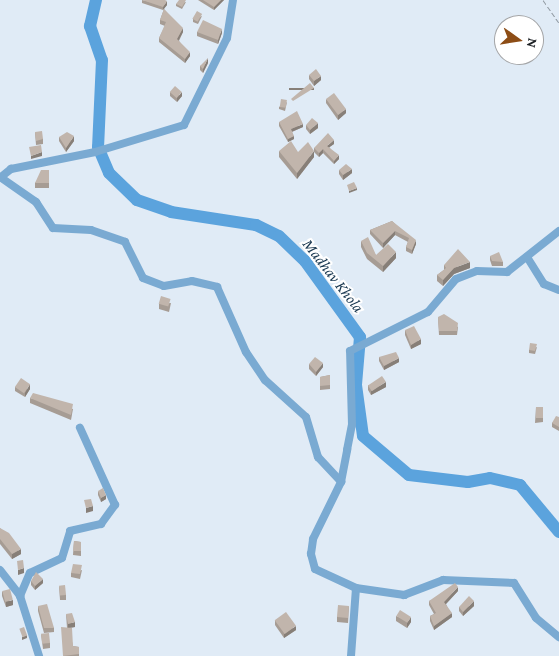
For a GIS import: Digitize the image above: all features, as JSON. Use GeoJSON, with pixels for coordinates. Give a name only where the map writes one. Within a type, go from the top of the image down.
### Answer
{"type":"FeatureCollection","features":[{"type":"Feature","properties":{"kind":"street"},"geometry":{"type":"LineString","coordinates":[[233,0],[227,38],[184,125],[95,152],[11,169],[0,177],[36,202],[52,228],[91,230],[125,242],[143,278],[164,286],[192,281],[217,287],[246,352],[265,380],[306,417],[318,457],[340,482]]}},
{"type":"Feature","properties":{"kind":"street"},"geometry":{"type":"LineString","coordinates":[[559,231],[527,257],[500,275],[477,271],[456,279],[428,312],[364,343],[353,346],[352,425],[340,482],[313,539],[312,564],[356,588],[404,595],[443,580],[514,583],[536,618],[559,637]]}},
{"type":"Feature","properties":{"kind":"street"},"geometry":{"type":"LineString","coordinates":[[527,257],[544,284],[559,290]]}},
{"type":"Feature","properties":{"kind":"street"},"geometry":{"type":"LineString","coordinates":[[20,596],[30,573],[62,558],[70,531],[101,524],[115,505],[80,428]]}},
{"type":"Feature","properties":{"kind":"street"},"geometry":{"type":"LineString","coordinates":[[0,570],[20,596],[39,656]]}},
{"type":"Feature","properties":{"kind":"street"},"geometry":{"type":"LineString","coordinates":[[351,656],[356,588]]}},
{"type":"Feature","properties":{"kind":"path"},"geometry":{"type":"LineString","coordinates":[[543,0],[559,23]]}},
{"type":"Feature","properties":{"kind":"building"},"geometry":{"type":"Polygon","coordinates":[[[142,0],[165,0],[167,1],[163,7],[142,0]]]}},
{"type":"Feature","properties":{"kind":"building"},"geometry":{"type":"Polygon","coordinates":[[[179,0],[186,0],[182,7],[176,4],[179,0]]]}},
{"type":"Feature","properties":{"kind":"building"},"geometry":{"type":"Polygon","coordinates":[[[203,0],[221,0],[214,7],[203,0]]]}},
{"type":"Feature","properties":{"kind":"building"},"geometry":{"type":"Polygon","coordinates":[[[164,9],[183,28],[177,39],[190,52],[185,59],[159,38],[166,22],[160,20],[164,9]]]}},
{"type":"Feature","properties":{"kind":"building"},"geometry":{"type":"Polygon","coordinates":[[[197,11],[202,14],[198,22],[192,19],[197,11]]]}},
{"type":"Feature","properties":{"kind":"building"},"geometry":{"type":"Polygon","coordinates":[[[203,20],[222,29],[218,40],[197,32],[203,20]]]}},
{"type":"Feature","properties":{"kind":"building"},"geometry":{"type":"Polygon","coordinates":[[[208,58],[203,69],[200,66],[208,58]]]}},
{"type":"Feature","properties":{"kind":"building"},"geometry":{"type":"Polygon","coordinates":[[[316,69],[321,76],[314,81],[309,75],[316,69]]]}},
{"type":"Feature","properties":{"kind":"building"},"geometry":{"type":"Polygon","coordinates":[[[310,83],[314,88],[293,101],[291,99],[310,83]]]}},
{"type":"Feature","properties":{"kind":"building"},"geometry":{"type":"Polygon","coordinates":[[[175,86],[182,92],[177,98],[170,92],[175,86]]]}},
{"type":"Feature","properties":{"kind":"building"},"geometry":{"type":"Polygon","coordinates":[[[334,93],[346,109],[338,115],[326,99],[334,93]]]}},
{"type":"Feature","properties":{"kind":"building"},"geometry":{"type":"Polygon","coordinates":[[[281,99],[287,100],[286,108],[280,107],[281,99]]]}},
{"type":"Feature","properties":{"kind":"building"},"geometry":{"type":"Polygon","coordinates":[[[297,111],[303,124],[291,129],[294,136],[288,139],[279,122],[297,111]]]}},
{"type":"Feature","properties":{"kind":"building"},"geometry":{"type":"Polygon","coordinates":[[[312,118],[318,123],[310,130],[306,125],[312,118]]]}},
{"type":"Feature","properties":{"kind":"building"},"geometry":{"type":"Polygon","coordinates":[[[42,131],[43,139],[36,141],[35,132],[42,131]]]}},
{"type":"Feature","properties":{"kind":"building"},"geometry":{"type":"Polygon","coordinates":[[[67,132],[74,136],[66,148],[59,137],[67,132]]]}},
{"type":"Feature","properties":{"kind":"building"},"geometry":{"type":"Polygon","coordinates":[[[328,133],[334,140],[327,146],[339,155],[334,161],[323,149],[319,153],[314,148],[328,133]]]}},
{"type":"Feature","properties":{"kind":"building"},"geometry":{"type":"Polygon","coordinates":[[[291,141],[298,152],[308,142],[314,151],[297,173],[279,151],[291,141]]]}},
{"type":"Feature","properties":{"kind":"building"},"geometry":{"type":"Polygon","coordinates":[[[41,145],[42,152],[31,156],[29,147],[41,145]]]}},
{"type":"Feature","properties":{"kind":"building"},"geometry":{"type":"Polygon","coordinates":[[[346,164],[352,169],[343,175],[339,170],[346,164]]]}},
{"type":"Feature","properties":{"kind":"building"},"geometry":{"type":"Polygon","coordinates":[[[41,170],[49,170],[49,183],[35,183],[41,170]]]}},
{"type":"Feature","properties":{"kind":"building"},"geometry":{"type":"Polygon","coordinates":[[[354,182],[357,188],[349,191],[347,185],[354,182]]]}},
{"type":"Feature","properties":{"kind":"building"},"geometry":{"type":"Polygon","coordinates":[[[392,221],[416,240],[412,250],[406,247],[409,238],[395,231],[383,243],[370,230],[392,221]]]}},
{"type":"Feature","properties":{"kind":"building"},"geometry":{"type":"Polygon","coordinates":[[[368,237],[376,255],[388,244],[396,252],[383,266],[367,253],[361,241],[368,237]]]}},
{"type":"Feature","properties":{"kind":"building"},"geometry":{"type":"Polygon","coordinates":[[[458,249],[470,262],[454,268],[443,280],[437,275],[446,268],[444,265],[458,249]]]}},
{"type":"Feature","properties":{"kind":"building"},"geometry":{"type":"Polygon","coordinates":[[[499,252],[503,262],[492,261],[490,256],[499,252]]]}},
{"type":"Feature","properties":{"kind":"building"},"geometry":{"type":"Polygon","coordinates":[[[161,296],[171,299],[168,307],[159,304],[161,296]]]}},
{"type":"Feature","properties":{"kind":"building"},"geometry":{"type":"Polygon","coordinates":[[[444,314],[458,323],[457,331],[439,331],[438,317],[444,314]]]}},
{"type":"Feature","properties":{"kind":"building"},"geometry":{"type":"Polygon","coordinates":[[[414,326],[421,339],[411,345],[405,330],[414,326]]]}},
{"type":"Feature","properties":{"kind":"building"},"geometry":{"type":"Polygon","coordinates":[[[530,343],[537,344],[535,351],[529,350],[530,343]]]}},
{"type":"Feature","properties":{"kind":"building"},"geometry":{"type":"Polygon","coordinates":[[[396,352],[399,358],[384,366],[379,357],[396,352]]]}},
{"type":"Feature","properties":{"kind":"building"},"geometry":{"type":"Polygon","coordinates":[[[315,357],[323,363],[316,372],[309,364],[315,357]]]}},
{"type":"Feature","properties":{"kind":"building"},"geometry":{"type":"Polygon","coordinates":[[[330,375],[330,385],[320,386],[320,377],[330,375]]]}},
{"type":"Feature","properties":{"kind":"building"},"geometry":{"type":"Polygon","coordinates":[[[382,376],[386,382],[372,391],[368,386],[382,376]]]}},
{"type":"Feature","properties":{"kind":"building"},"geometry":{"type":"Polygon","coordinates":[[[21,378],[30,384],[24,393],[15,387],[21,378]]]}},
{"type":"Feature","properties":{"kind":"building"},"geometry":{"type":"Polygon","coordinates":[[[33,393],[73,404],[71,415],[30,398],[33,393]]]}},
{"type":"Feature","properties":{"kind":"building"},"geometry":{"type":"Polygon","coordinates":[[[536,407],[543,407],[543,418],[536,418],[536,407]]]}},
{"type":"Feature","properties":{"kind":"building"},"geometry":{"type":"Polygon","coordinates":[[[556,416],[559,417],[559,427],[552,423],[556,416]]]}},
{"type":"Feature","properties":{"kind":"building"},"geometry":{"type":"Polygon","coordinates":[[[103,488],[106,495],[101,498],[98,491],[103,488]]]}},
{"type":"Feature","properties":{"kind":"building"},"geometry":{"type":"Polygon","coordinates":[[[91,499],[93,506],[86,508],[84,500],[91,499]]]}},
{"type":"Feature","properties":{"kind":"building"},"geometry":{"type":"Polygon","coordinates":[[[0,528],[9,533],[21,549],[12,554],[0,539],[0,528]]]}},
{"type":"Feature","properties":{"kind":"building"},"geometry":{"type":"Polygon","coordinates":[[[74,541],[81,542],[81,551],[73,551],[74,541]]]}},
{"type":"Feature","properties":{"kind":"building"},"geometry":{"type":"Polygon","coordinates":[[[23,560],[24,568],[18,570],[17,561],[23,560]]]}},
{"type":"Feature","properties":{"kind":"building"},"geometry":{"type":"Polygon","coordinates":[[[73,564],[82,565],[80,574],[71,573],[73,564]]]}},
{"type":"Feature","properties":{"kind":"building"},"geometry":{"type":"Polygon","coordinates":[[[36,572],[43,579],[35,586],[31,581],[36,572]]]}},
{"type":"Feature","properties":{"kind":"building"},"geometry":{"type":"Polygon","coordinates":[[[455,583],[458,587],[444,602],[452,613],[434,626],[430,616],[436,613],[429,601],[455,583]]]}},
{"type":"Feature","properties":{"kind":"building"},"geometry":{"type":"Polygon","coordinates":[[[65,585],[66,595],[60,596],[59,586],[65,585]]]}},
{"type":"Feature","properties":{"kind":"building"},"geometry":{"type":"Polygon","coordinates":[[[10,589],[13,600],[5,602],[2,591],[10,589]]]}},
{"type":"Feature","properties":{"kind":"building"},"geometry":{"type":"Polygon","coordinates":[[[469,596],[474,601],[463,612],[459,607],[469,596]]]}},
{"type":"Feature","properties":{"kind":"building"},"geometry":{"type":"Polygon","coordinates":[[[47,604],[54,628],[44,628],[38,606],[47,604]]]}},
{"type":"Feature","properties":{"kind":"building"},"geometry":{"type":"Polygon","coordinates":[[[338,605],[349,606],[348,618],[337,617],[338,605]]]}},
{"type":"Feature","properties":{"kind":"building"},"geometry":{"type":"Polygon","coordinates":[[[400,610],[411,617],[407,623],[396,616],[400,610]]]}},
{"type":"Feature","properties":{"kind":"building"},"geometry":{"type":"Polygon","coordinates":[[[286,612],[296,626],[285,634],[275,620],[286,612]]]}},
{"type":"Feature","properties":{"kind":"building"},"geometry":{"type":"Polygon","coordinates":[[[72,613],[75,622],[68,624],[66,614],[72,613]]]}},
{"type":"Feature","properties":{"kind":"building"},"geometry":{"type":"Polygon","coordinates":[[[24,627],[27,635],[23,637],[19,629],[24,627]]]}},
{"type":"Feature","properties":{"kind":"building"},"geometry":{"type":"Polygon","coordinates":[[[61,627],[72,628],[73,646],[79,647],[79,654],[63,656],[61,627]]]}},
{"type":"Feature","properties":{"kind":"building"},"geometry":{"type":"Polygon","coordinates":[[[49,633],[50,643],[42,644],[41,634],[49,633]]]}},
{"type":"Feature","properties":{"kind":"waterway","name":"Madhav Khola"},"geometry":{"type":"LineString","coordinates":[[96,0],[90,26],[102,60],[98,147],[109,173],[137,200],[171,212],[256,225],[279,236],[305,261],[360,337],[356,385],[363,436],[409,475],[468,482],[490,478],[520,485],[559,532]]}}]}
